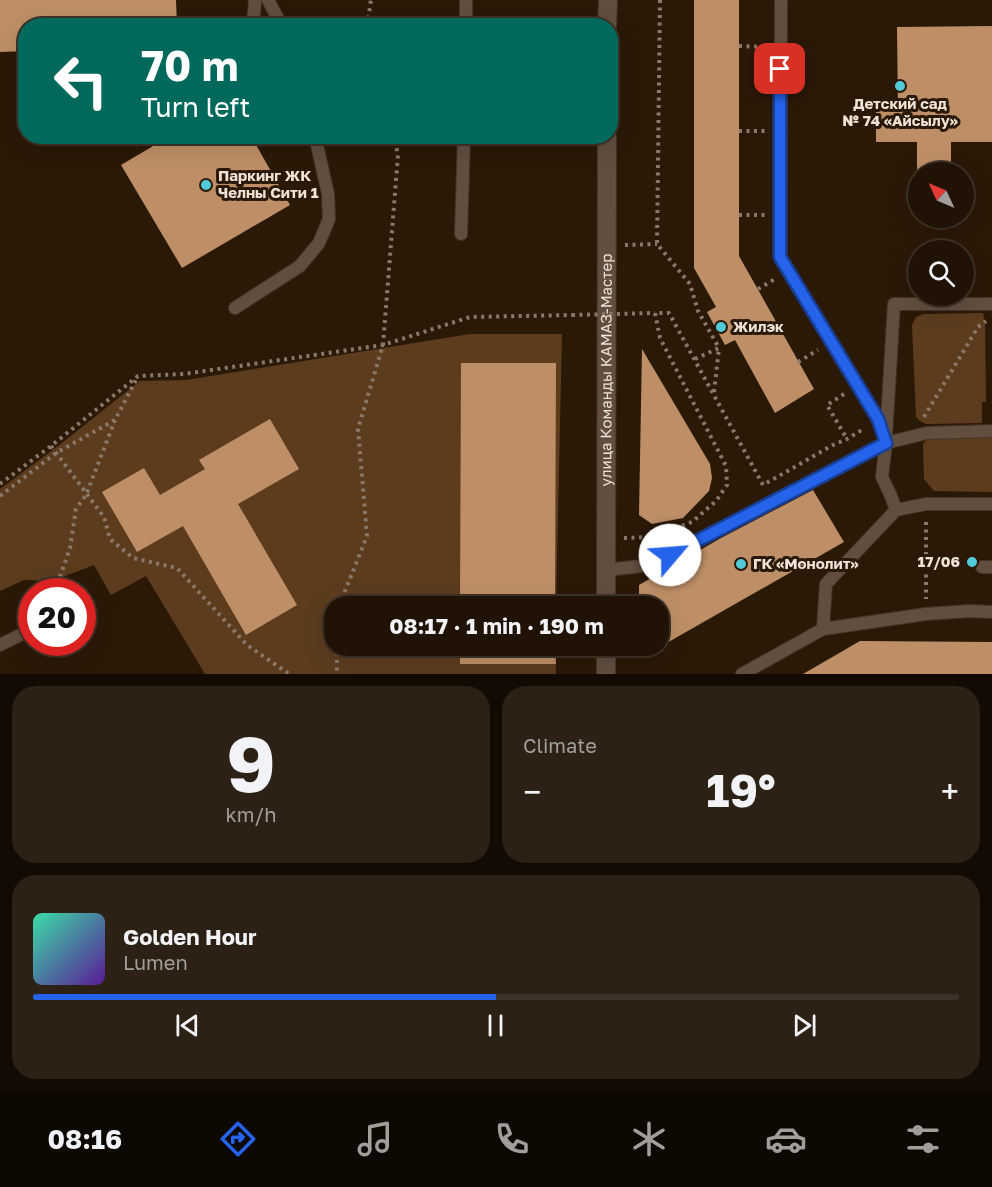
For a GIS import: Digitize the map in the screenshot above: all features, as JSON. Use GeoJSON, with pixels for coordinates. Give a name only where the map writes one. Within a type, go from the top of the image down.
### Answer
{"type":"FeatureCollection","features":[{"type":"Feature","properties":{"kind":"street"},"geometry":{"type":"LineString","coordinates":[[608,0],[608,18]]}},
{"type":"Feature","properties":{"kind":"street","name":"улица Команды КАМАЗ-Мастер"},"geometry":{"type":"LineString","coordinates":[[606,596],[607,144]]}},
{"type":"Feature","properties":{"kind":"street"},"geometry":{"type":"LineString","coordinates":[[606,656],[606,674]]}},
{"type":"Feature","properties":{"kind":"lane"},"geometry":{"type":"LineString","coordinates":[[253,18],[255,0]]}},
{"type":"Feature","properties":{"kind":"lane"},"geometry":{"type":"LineString","coordinates":[[268,0],[278,18]]}},
{"type":"Feature","properties":{"kind":"lane"},"geometry":{"type":"LineString","coordinates":[[466,0],[466,18]]}},
{"type":"Feature","properties":{"kind":"lane"},"geometry":{"type":"LineString","coordinates":[[781,0],[780,257],[878,419],[886,443]]}},
{"type":"Feature","properties":{"kind":"lane"},"geometry":{"type":"LineString","coordinates":[[235,308],[300,266],[319,243],[329,219],[328,194],[317,144]]}},
{"type":"Feature","properties":{"kind":"lane"},"geometry":{"type":"LineString","coordinates":[[461,234],[464,144]]}},
{"type":"Feature","properties":{"kind":"lane"},"geometry":{"type":"LineString","coordinates":[[896,510],[882,477],[894,304],[992,304]]}},
{"type":"Feature","properties":{"kind":"lane"},"geometry":{"type":"LineString","coordinates":[[606,570],[651,565],[886,443],[927,434],[992,431]]}},
{"type":"Feature","properties":{"kind":"lane"},"geometry":{"type":"LineString","coordinates":[[824,629],[826,584],[896,510],[926,504],[992,504]]}},
{"type":"Feature","properties":{"kind":"lane"},"geometry":{"type":"LineString","coordinates":[[742,674],[824,629],[926,614],[992,612]]}},
{"type":"Feature","properties":{"kind":"lane"},"geometry":{"type":"LineString","coordinates":[[0,645],[18,636]]}},
{"type":"Feature","properties":{"kind":"lane"},"geometry":{"type":"LineString","coordinates":[[762,663],[769,674]]}},
{"type":"Feature","properties":{"kind":"path"},"geometry":{"type":"LineString","coordinates":[[368,18],[371,0]]}},
{"type":"Feature","properties":{"kind":"path"},"geometry":{"type":"LineString","coordinates":[[660,0],[657,244],[690,284],[698,311],[719,348],[714,393]]}},
{"type":"Feature","properties":{"kind":"path"},"geometry":{"type":"LineString","coordinates":[[739,46],[781,48]]}},
{"type":"Feature","properties":{"kind":"path"},"geometry":{"type":"LineString","coordinates":[[739,131],[780,131]]}},
{"type":"Feature","properties":{"kind":"path"},"geometry":{"type":"LineString","coordinates":[[343,596],[367,536],[358,429],[383,345],[398,155],[396,144]]}},
{"type":"Feature","properties":{"kind":"path"},"geometry":{"type":"LineString","coordinates":[[739,215],[780,215]]}},
{"type":"Feature","properties":{"kind":"path"},"geometry":{"type":"LineString","coordinates":[[607,245],[657,244]]}},
{"type":"Feature","properties":{"kind":"path"},"geometry":{"type":"LineString","coordinates":[[606,539],[652,537],[692,522],[716,501],[727,485],[726,466],[660,338],[655,312]]}},
{"type":"Feature","properties":{"kind":"path"},"geometry":{"type":"LineString","coordinates":[[0,484],[138,376],[184,374],[383,345],[470,318],[669,313],[764,485],[878,419]]}},
{"type":"Feature","properties":{"kind":"path"},"geometry":{"type":"LineString","coordinates":[[920,421],[978,327],[985,323],[992,314]]}},
{"type":"Feature","properties":{"kind":"path"},"geometry":{"type":"LineString","coordinates":[[695,360],[719,348]]}},
{"type":"Feature","properties":{"kind":"path"},"geometry":{"type":"LineString","coordinates":[[60,578],[70,548],[76,508],[86,495],[115,420],[138,376]]}},
{"type":"Feature","properties":{"kind":"path"},"geometry":{"type":"LineString","coordinates":[[847,439],[827,405],[857,385]]}},
{"type":"Feature","properties":{"kind":"path"},"geometry":{"type":"LineString","coordinates":[[0,496],[56,453],[115,420]]}},
{"type":"Feature","properties":{"kind":"path"},"geometry":{"type":"LineString","coordinates":[[51,446],[104,517],[110,539],[133,558],[177,568],[247,645],[289,674]]}},
{"type":"Feature","properties":{"kind":"path"},"geometry":{"type":"LineString","coordinates":[[926,504],[926,614]]}},
{"type":"Feature","properties":{"kind":"path"},"geometry":{"type":"LineString","coordinates":[[337,656],[337,674]]}},
{"type":"Feature","properties":{"kind":"shaded area"},"geometry":{"type":"Polygon","coordinates":[[[983,313],[986,402],[982,402],[982,423],[926,424],[920,421],[916,417],[912,325],[916,317],[924,314],[983,313]]]}},
{"type":"Feature","properties":{"kind":"shaded area"},"geometry":{"type":"Polygon","coordinates":[[[470,334],[562,334],[556,596],[324,596],[324,656],[555,656],[556,674],[205,674],[146,576],[111,595],[94,565],[60,578],[18,578],[18,583],[0,591],[0,489],[140,381],[186,380],[470,334]]]}},
{"type":"Feature","properties":{"kind":"shaded area"},"geometry":{"type":"Polygon","coordinates":[[[992,435],[992,492],[934,491],[924,479],[923,444],[929,437],[992,435]]]}},
{"type":"Feature","properties":{"kind":"building"},"geometry":{"type":"Polygon","coordinates":[[[0,0],[176,0],[177,18],[18,18],[18,51],[0,52],[0,0]]]}},
{"type":"Feature","properties":{"kind":"building"},"geometry":{"type":"Polygon","coordinates":[[[694,0],[739,0],[739,256],[814,389],[775,413],[735,340],[725,345],[707,312],[716,307],[694,268],[694,0]]]}},
{"type":"Feature","properties":{"kind":"building"},"geometry":{"type":"Polygon","coordinates":[[[992,26],[992,142],[951,142],[951,162],[917,162],[917,142],[876,142],[876,109],[898,109],[897,27],[992,26]]]}},
{"type":"Feature","properties":{"kind":"building","name":"Паркинг ЖК Челны Сити 1"},"geometry":{"type":"Polygon","coordinates":[[[156,144],[256,144],[290,205],[182,268],[121,165],[156,144]]]}},
{"type":"Feature","properties":{"kind":"building"},"geometry":{"type":"Polygon","coordinates":[[[642,349],[710,464],[712,478],[709,491],[683,518],[652,524],[639,515],[642,349]]]}},
{"type":"Feature","properties":{"kind":"building"},"geometry":{"type":"Polygon","coordinates":[[[461,363],[556,363],[555,596],[460,596],[461,363]]]}},
{"type":"Feature","properties":{"kind":"building"},"geometry":{"type":"Polygon","coordinates":[[[270,419],[299,469],[238,504],[297,605],[246,635],[183,526],[137,552],[102,492],[144,468],[160,495],[205,469],[199,460],[270,419]]]}},
{"type":"Feature","properties":{"kind":"building","name":"ГК «Монолит»"},"geometry":{"type":"Polygon","coordinates":[[[813,490],[844,542],[669,642],[669,596],[639,596],[639,585],[721,538],[813,490]]]}},
{"type":"Feature","properties":{"kind":"building"},"geometry":{"type":"Polygon","coordinates":[[[860,641],[992,642],[992,674],[803,674],[860,641]]]}},
{"type":"Feature","properties":{"kind":"building"},"geometry":{"type":"Polygon","coordinates":[[[460,656],[556,656],[556,664],[460,664],[460,656]]]}},
{"type":"Feature","properties":{"kind":"place","name":"Детский сад № 74 «Айсылу»"},"geometry":{"type":"Point","coordinates":[900,86]}},
{"type":"Feature","properties":{"kind":"place","name":"Паркинг ЖК Челны Сити 1"},"geometry":{"type":"Point","coordinates":[206,185]}},
{"type":"Feature","properties":{"kind":"place","name":"Жилэк"},"geometry":{"type":"Point","coordinates":[721,327]}},
{"type":"Feature","properties":{"kind":"place","name":"17/06"},"geometry":{"type":"Point","coordinates":[972,562]}},
{"type":"Feature","properties":{"kind":"place","name":"ГК «Монолит»"},"geometry":{"type":"Point","coordinates":[741,564]}},
{"type":"Feature","properties":{"kind":"route"},"geometry":{"type":"LineString","coordinates":[[670,555],[886,443],[878,419],[780,257],[780,69]]}}]}
